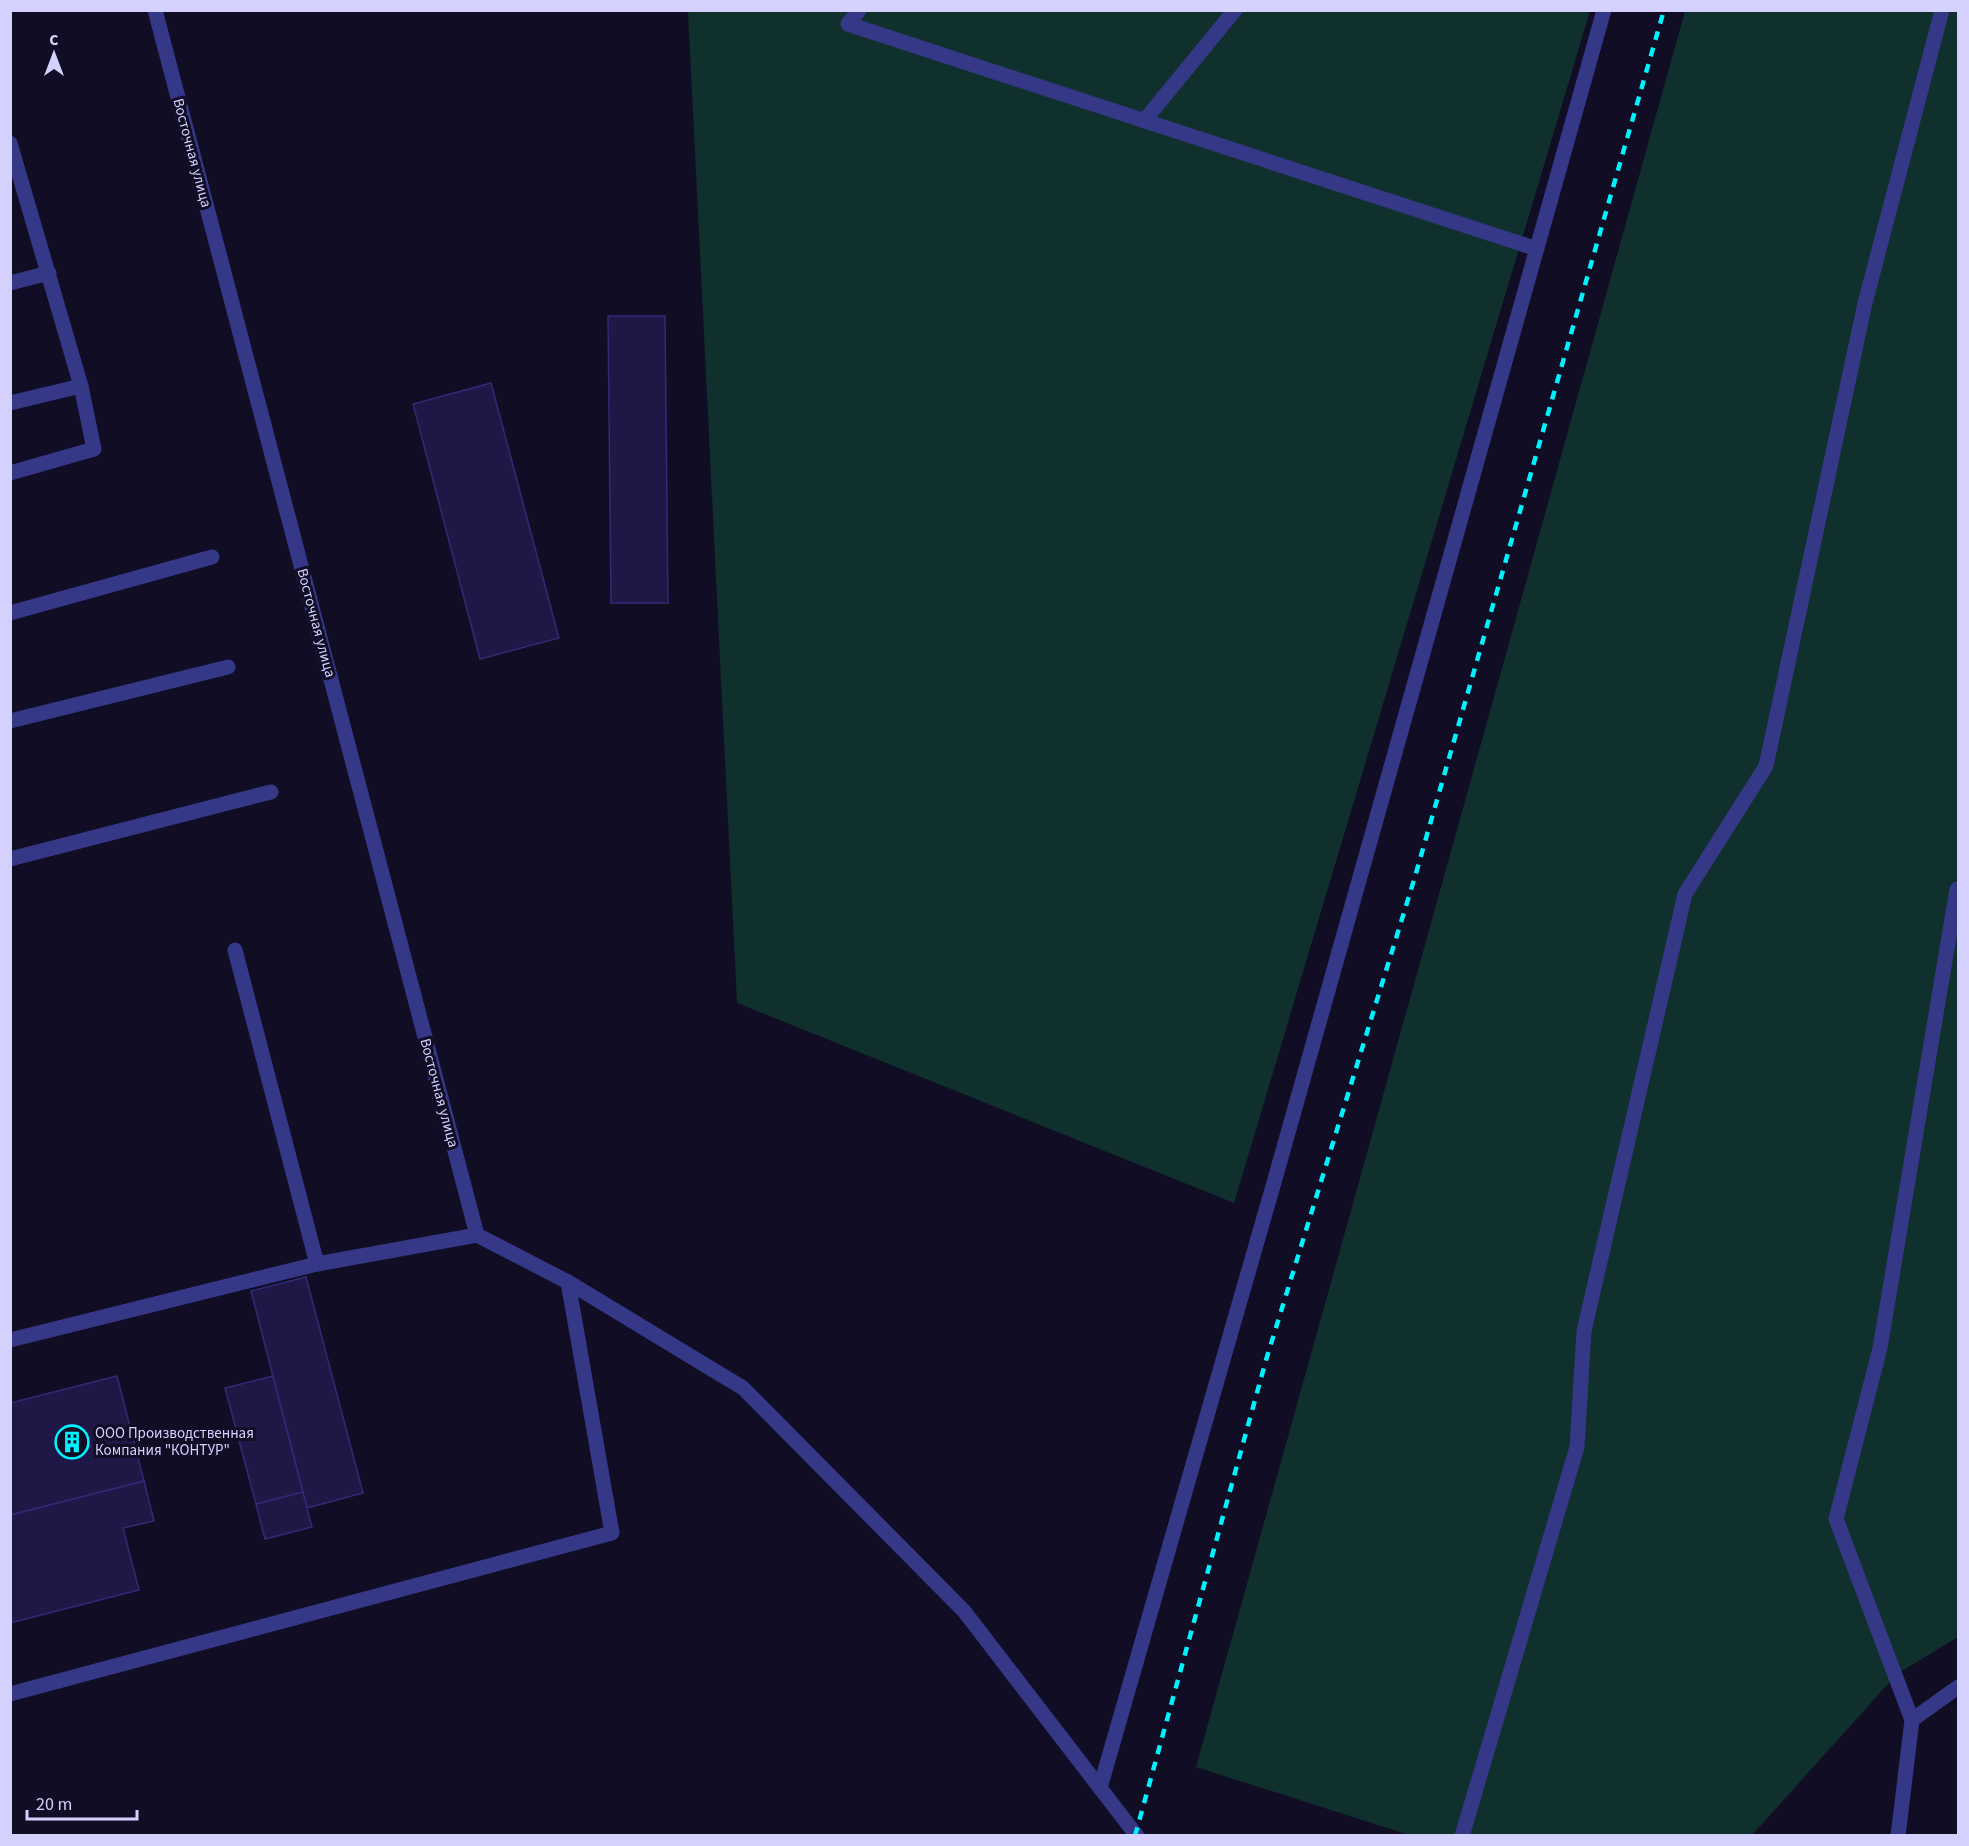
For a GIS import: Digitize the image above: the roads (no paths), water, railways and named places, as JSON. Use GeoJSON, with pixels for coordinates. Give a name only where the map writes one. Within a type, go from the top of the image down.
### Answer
{"type":"FeatureCollection","features":[{"type":"Feature","properties":{"kind":"street","name":"Восточная улица"},"geometry":{"type":"LineString","coordinates":[[155,10],[477,1235]]}},
{"type":"Feature","properties":{"kind":"street"},"geometry":{"type":"LineString","coordinates":[[859,10],[848,24],[1537,249]]}},
{"type":"Feature","properties":{"kind":"street"},"geometry":{"type":"LineString","coordinates":[[1144,121],[1235,10]]}},
{"type":"Feature","properties":{"kind":"street"},"geometry":{"type":"LineString","coordinates":[[1100,1788],[1275,1179],[1604,10]]}},
{"type":"Feature","properties":{"kind":"street"},"geometry":{"type":"LineString","coordinates":[[1462,1836],[1576,1447],[1584,1331],[1685,894],[1766,766],[1865,303],[1942,10]]}},
{"type":"Feature","properties":{"kind":"street"},"geometry":{"type":"LineString","coordinates":[[10,143],[13,160],[49,273],[81,386],[94,449],[10,472]]}},
{"type":"Feature","properties":{"kind":"street"},"geometry":{"type":"LineString","coordinates":[[10,283],[49,273]]}},
{"type":"Feature","properties":{"kind":"street"},"geometry":{"type":"LineString","coordinates":[[10,403],[81,386]]}},
{"type":"Feature","properties":{"kind":"street"},"geometry":{"type":"LineString","coordinates":[[10,613],[212,557]]}},
{"type":"Feature","properties":{"kind":"street"},"geometry":{"type":"LineString","coordinates":[[10,722],[228,667]]}},
{"type":"Feature","properties":{"kind":"street"},"geometry":{"type":"LineString","coordinates":[[10,859],[271,792]]}},
{"type":"Feature","properties":{"kind":"street"},"geometry":{"type":"LineString","coordinates":[[1898,1836],[1912,1720],[1836,1519],[1880,1348],[1958,889]]}},
{"type":"Feature","properties":{"kind":"street"},"geometry":{"type":"LineString","coordinates":[[235,950],[317,1264]]}},
{"type":"Feature","properties":{"kind":"street"},"geometry":{"type":"LineString","coordinates":[[10,1340],[317,1264],[477,1235],[568,1282],[743,1388],[964,1611],[1137,1836]]}},
{"type":"Feature","properties":{"kind":"street"},"geometry":{"type":"LineString","coordinates":[[10,1694],[612,1533],[568,1282]]}},
{"type":"Feature","properties":{"kind":"street"},"geometry":{"type":"LineString","coordinates":[[1912,1720],[1959,1687]]}},
{"type":"Feature","properties":{"kind":"railway"},"geometry":{"type":"LineString","coordinates":[[1135,1836],[1266,1360],[1414,880],[1664,10]]}},
{"type":"Feature","properties":{"kind":"place","name":"ООО Производственная Компания \"КОНТУР\""},"geometry":{"type":"Point","coordinates":[72,1442]}}]}
